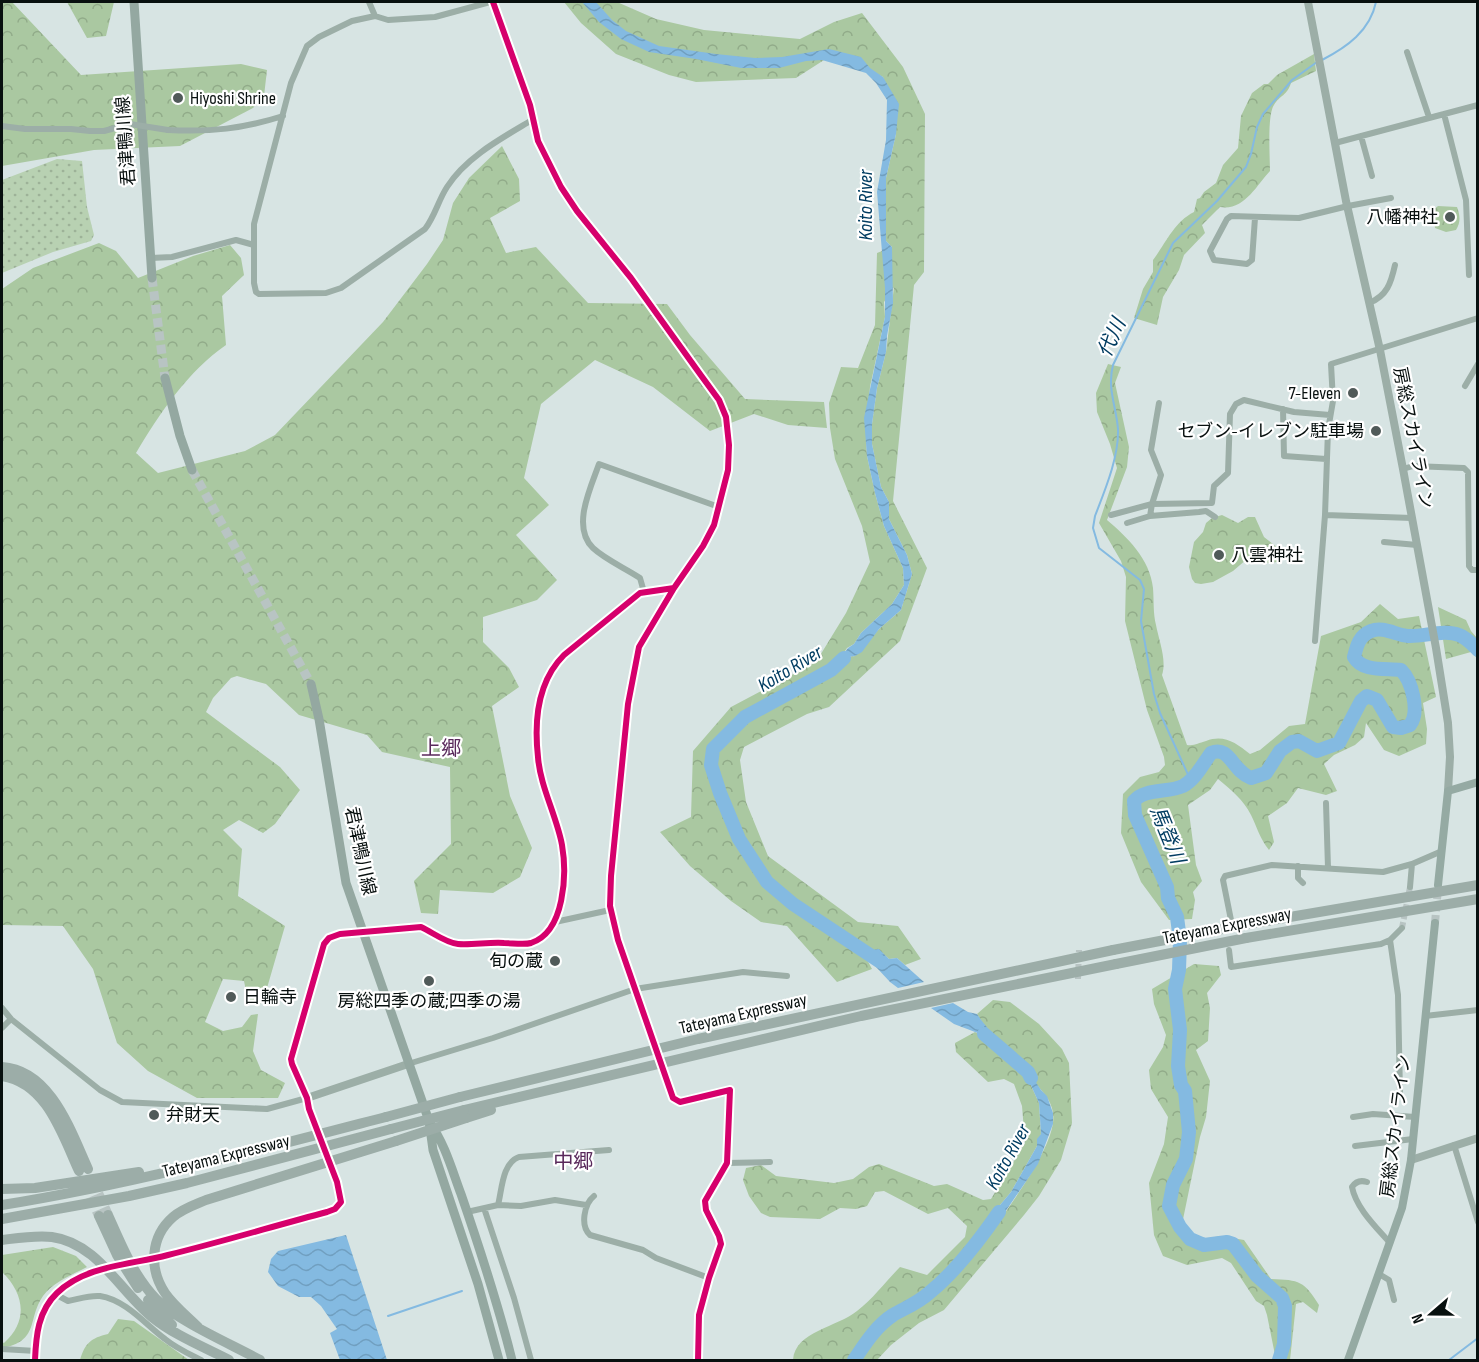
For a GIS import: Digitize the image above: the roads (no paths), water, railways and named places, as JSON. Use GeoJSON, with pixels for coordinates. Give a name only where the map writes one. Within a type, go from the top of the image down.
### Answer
{"type":"FeatureCollection","features":[{"type":"Feature","properties":{"kind":"highway","name":"Tateyama Expressway"},"geometry":{"type":"LineString","coordinates":[[2,1205],[105,1186],[261,1150],[460,1097],[698,1039],[857,1004],[1243,925],[1478,885]]}},
{"type":"Feature","properties":{"kind":"highway","name":"Tateyama Expressway"},"geometry":{"type":"LineString","coordinates":[[2,1219],[188,1183],[391,1129],[465,1114],[568,1085],[861,1016],[1246,938],[1478,899]]}},
{"type":"Feature","properties":{"kind":"highway"},"geometry":{"type":"LineString","coordinates":[[2,1067],[22,1072],[50,1096],[68,1126],[83,1170],[57,1123],[33,1090],[20,1081],[2,1076]]}},
{"type":"Feature","properties":{"kind":"highway"},"geometry":{"type":"LineString","coordinates":[[198,1327],[166,1295],[158,1281],[154,1267],[155,1246],[161,1231],[172,1218],[186,1208],[206,1200],[396,1141],[465,1114]]}},
{"type":"Feature","properties":{"kind":"highway"},"geometry":{"type":"LineString","coordinates":[[2,1189],[60,1185],[261,1150]]}},
{"type":"Feature","properties":{"kind":"highway"},"geometry":{"type":"LineString","coordinates":[[181,1334],[129,1276],[117,1255],[103,1215],[147,1288],[158,1300],[198,1327],[260,1360]]}},
{"type":"Feature","properties":{"kind":"highway"},"geometry":{"type":"LineString","coordinates":[[2,1239],[54,1237],[71,1242],[86,1250],[155,1319],[229,1360]]}},
{"type":"Feature","properties":{"kind":"main road","name":"君津鴨川線"},"geometry":{"type":"LineString","coordinates":[[134,2],[152,278]]}},
{"type":"Feature","properties":{"kind":"main road"},"geometry":{"type":"LineString","coordinates":[[165,378],[180,436],[192,470]]}},
{"type":"Feature","properties":{"kind":"main road","name":"君津鴨川線"},"geometry":{"type":"LineString","coordinates":[[310,684],[321,730],[346,883],[429,1121],[433,1150],[478,1284],[499,1360]]}},
{"type":"Feature","properties":{"kind":"main road"},"geometry":{"type":"LineString","coordinates":[[1448,791],[1478,782]]}},
{"type":"Feature","properties":{"kind":"main road","name":"房総スカイライン"},"geometry":{"type":"LineString","coordinates":[[1438,885],[1448,791]]}},
{"type":"Feature","properties":{"kind":"main road","name":"房総スカイライン"},"geometry":{"type":"LineString","coordinates":[[1348,1360],[1402,1208],[1411,1160],[1435,923]]}},
{"type":"Feature","properties":{"kind":"main road","name":"君津鴨川線"},"geometry":{"type":"LineString","coordinates":[[429,1121],[440,1137],[467,1212],[499,1307],[512,1360]]}},
{"type":"Feature","properties":{"kind":"street"},"geometry":{"type":"LineString","coordinates":[[369,2],[375,16]]}},
{"type":"Feature","properties":{"kind":"street"},"geometry":{"type":"LineString","coordinates":[[532,120],[460,170],[446,188],[425,229],[341,288],[326,293],[259,294],[256,292],[254,283],[254,224],[291,83],[307,46],[352,21],[375,16],[388,20],[435,17],[492,2],[530,105],[538,141],[561,187],[719,400],[726,417],[729,445],[728,470],[714,525],[639,647],[632,676],[611,876],[610,910],[618,940],[652,1036]]}},
{"type":"Feature","properties":{"kind":"street","name":"房総スカイライン"},"geometry":{"type":"LineString","coordinates":[[1308,2],[1348,206],[1380,350],[1436,648],[1448,723],[1450,757],[1448,791]]}},
{"type":"Feature","properties":{"kind":"street"},"geometry":{"type":"LineString","coordinates":[[1407,52],[1429,117]]}},
{"type":"Feature","properties":{"kind":"street"},"geometry":{"type":"LineString","coordinates":[[1335,143],[1478,105]]}},
{"type":"Feature","properties":{"kind":"street"},"geometry":{"type":"LineString","coordinates":[[1444,114],[1466,200],[1469,275]]}},
{"type":"Feature","properties":{"kind":"street"},"geometry":{"type":"LineString","coordinates":[[2,126],[90,132],[130,124],[193,132],[254,125],[283,116]]}},
{"type":"Feature","properties":{"kind":"street"},"geometry":{"type":"LineString","coordinates":[[1361,136],[1372,176]]}},
{"type":"Feature","properties":{"kind":"street"},"geometry":{"type":"LineString","coordinates":[[1255,218],[1252,260],[1247,264],[1214,260],[1210,251],[1227,219],[1231,216],[1299,218],[1391,198]]}},
{"type":"Feature","properties":{"kind":"street"},"geometry":{"type":"LineString","coordinates":[[151,258],[172,257],[236,240],[254,245]]}},
{"type":"Feature","properties":{"kind":"street"},"geometry":{"type":"LineString","coordinates":[[1369,303],[1380,299],[1387,289],[1395,265]]}},
{"type":"Feature","properties":{"kind":"street"},"geometry":{"type":"LineString","coordinates":[[1315,641],[1325,515],[1326,459],[1333,401],[1331,364],[1478,318]]}},
{"type":"Feature","properties":{"kind":"street"},"geometry":{"type":"LineString","coordinates":[[1465,386],[1478,364]]}},
{"type":"Feature","properties":{"kind":"street"},"geometry":{"type":"LineString","coordinates":[[1111,515],[1152,504],[1212,503],[1214,486],[1228,473],[1230,464],[1230,414],[1236,404],[1244,400],[1283,409],[1330,415]]}},
{"type":"Feature","properties":{"kind":"street"},"geometry":{"type":"LineString","coordinates":[[1150,516],[1161,475],[1151,450],[1159,403]]}},
{"type":"Feature","properties":{"kind":"street"},"geometry":{"type":"LineString","coordinates":[[1283,409],[1284,456],[1326,459]]}},
{"type":"Feature","properties":{"kind":"street"},"geometry":{"type":"LineString","coordinates":[[644,592],[640,578],[592,547],[585,536],[583,509],[599,464],[719,507]]}},
{"type":"Feature","properties":{"kind":"street"},"geometry":{"type":"LineString","coordinates":[[1403,469],[1413,466],[1464,468],[1468,472],[1470,566],[1472,570],[1478,570]]}},
{"type":"Feature","properties":{"kind":"street"},"geometry":{"type":"LineString","coordinates":[[1127,523],[1150,516],[1206,511],[1215,518]]}},
{"type":"Feature","properties":{"kind":"street"},"geometry":{"type":"LineString","coordinates":[[1469,514],[1478,513]]}},
{"type":"Feature","properties":{"kind":"street"},"geometry":{"type":"LineString","coordinates":[[1325,515],[1412,518]]}},
{"type":"Feature","properties":{"kind":"street"},"geometry":{"type":"LineString","coordinates":[[1384,542],[1417,545]]}},
{"type":"Feature","properties":{"kind":"street"},"geometry":{"type":"LineString","coordinates":[[309,1109],[307,1098],[292,1064],[291,1053],[324,944],[329,938],[340,934],[400,930],[415,926],[458,944],[531,943],[547,934],[555,922],[561,905],[563,885],[562,846],[537,759],[538,713],[542,691],[550,671],[564,655],[640,593],[674,588]]}},
{"type":"Feature","properties":{"kind":"street"},"geometry":{"type":"LineString","coordinates":[[1326,803],[1328,868]]}},
{"type":"Feature","properties":{"kind":"street"},"geometry":{"type":"LineString","coordinates":[[1231,920],[1223,880],[1225,876],[1272,864],[1383,872],[1412,864],[1442,851]]}},
{"type":"Feature","properties":{"kind":"street"},"geometry":{"type":"LineString","coordinates":[[1410,887],[1412,864]]}},
{"type":"Feature","properties":{"kind":"street"},"geometry":{"type":"LineString","coordinates":[[1298,866],[1298,878],[1303,883]]}},
{"type":"Feature","properties":{"kind":"street"},"geometry":{"type":"LineString","coordinates":[[555,922],[610,910]]}},
{"type":"Feature","properties":{"kind":"street"},"geometry":{"type":"LineString","coordinates":[[1229,950],[1231,967],[1381,944],[1390,940],[1402,928]]}},
{"type":"Feature","properties":{"kind":"street"},"geometry":{"type":"LineString","coordinates":[[1390,940],[1398,995],[1401,1093]]}},
{"type":"Feature","properties":{"kind":"street"},"geometry":{"type":"LineString","coordinates":[[2,1008],[11,1019],[100,1090],[122,1102],[267,1109],[493,1038],[635,989],[743,972],[787,975]]}},
{"type":"Feature","properties":{"kind":"street"},"geometry":{"type":"LineString","coordinates":[[1425,1016],[1478,1010]]}},
{"type":"Feature","properties":{"kind":"street"},"geometry":{"type":"LineString","coordinates":[[2,1028],[11,1019]]}},
{"type":"Feature","properties":{"kind":"street"},"geometry":{"type":"LineString","coordinates":[[665,1075],[673,1098],[680,1102],[730,1090],[727,1163],[705,1201],[706,1210],[721,1244],[699,1316],[698,1360]]}},
{"type":"Feature","properties":{"kind":"street"},"geometry":{"type":"LineString","coordinates":[[1353,1117],[1373,1114],[1415,1117]]}},
{"type":"Feature","properties":{"kind":"street"},"geometry":{"type":"LineString","coordinates":[[1411,1160],[1478,1138]]}},
{"type":"Feature","properties":{"kind":"street"},"geometry":{"type":"LineString","coordinates":[[1355,1146],[1413,1139]]}},
{"type":"Feature","properties":{"kind":"street"},"geometry":{"type":"LineString","coordinates":[[1454,1145],[1478,1222]]}},
{"type":"Feature","properties":{"kind":"street"},"geometry":{"type":"LineString","coordinates":[[498,1205],[507,1166],[512,1160],[519,1157],[609,1150]]}},
{"type":"Feature","properties":{"kind":"street"},"geometry":{"type":"LineString","coordinates":[[727,1163],[770,1162]]}},
{"type":"Feature","properties":{"kind":"street"},"geometry":{"type":"LineString","coordinates":[[167,1256],[335,1209],[341,1202],[337,1182]]}},
{"type":"Feature","properties":{"kind":"street"},"geometry":{"type":"LineString","coordinates":[[1367,1182],[1356,1182],[1352,1191],[1362,1209],[1390,1243]]}},
{"type":"Feature","properties":{"kind":"street"},"geometry":{"type":"LineString","coordinates":[[594,1196],[586,1205],[586,1232],[590,1235],[644,1250],[656,1258],[709,1278]]}},
{"type":"Feature","properties":{"kind":"street"},"geometry":{"type":"LineString","coordinates":[[467,1212],[498,1205],[521,1206],[555,1200],[586,1205]]}},
{"type":"Feature","properties":{"kind":"street"},"geometry":{"type":"LineString","coordinates":[[484,1208],[514,1298],[531,1360]]}},
{"type":"Feature","properties":{"kind":"street"},"geometry":{"type":"LineString","coordinates":[[1379,1274],[1389,1280],[1394,1300]]}},
{"type":"Feature","properties":{"kind":"street"},"geometry":{"type":"LineString","coordinates":[[36,1360],[40,1319],[46,1306],[68,1283],[83,1275]]}},
{"type":"Feature","properties":{"kind":"street"},"geometry":{"type":"LineString","coordinates":[[55,1294],[68,1301],[89,1296],[102,1296],[129,1310],[169,1342],[201,1360]]}},
{"type":"Feature","properties":{"kind":"street"},"geometry":{"type":"LineString","coordinates":[[2,1349],[36,1351]]}},
{"type":"Feature","properties":{"kind":"water"},"geometry":{"type":"Polygon","coordinates":[[[582,2],[596,2],[612,20],[626,31],[659,46],[755,58],[782,57],[829,49],[861,57],[870,68],[883,77],[899,104],[896,134],[886,178],[886,241],[892,247],[893,303],[886,352],[877,388],[872,444],[881,487],[889,502],[889,519],[907,555],[912,574],[901,610],[879,629],[862,652],[847,657],[831,670],[861,633],[892,604],[904,585],[903,568],[884,526],[875,493],[867,456],[864,418],[885,317],[885,288],[877,192],[886,140],[887,100],[866,73],[822,60],[806,61],[779,68],[741,68],[649,52],[621,39],[599,22],[582,2]]]}},
{"type":"Feature","properties":{"kind":"water"},"geometry":{"type":"Polygon","coordinates":[[[879,949],[889,959],[897,958],[924,982],[898,988],[864,954],[864,951],[879,949]]]}},
{"type":"Feature","properties":{"kind":"water"},"geometry":{"type":"Polygon","coordinates":[[[953,1003],[968,1012],[977,1014],[997,1045],[983,1035],[954,1024],[931,1008],[953,1003]]]}},
{"type":"Feature","properties":{"kind":"water"},"geometry":{"type":"Polygon","coordinates":[[[1020,1065],[1027,1069],[1047,1096],[1053,1113],[1053,1124],[1038,1164],[994,1228],[989,1227],[995,1211],[1011,1192],[1037,1146],[1037,1139],[1041,1134],[1039,1103],[1029,1081],[1019,1068],[1020,1065]]]}},
{"type":"Feature","properties":{"kind":"water"},"geometry":{"type":"Polygon","coordinates":[[[346,1235],[387,1360],[340,1360],[330,1333],[337,1329],[321,1306],[311,1297],[299,1297],[278,1286],[268,1272],[271,1259],[278,1251],[346,1235]]]}},
{"type":"Feature","properties":{"kind":"waterway","name":"代川"},"geometry":{"type":"LineString","coordinates":[[1322,60],[1340,50],[1363,30],[1376,2]]}},
{"type":"Feature","properties":{"kind":"waterway","name":"代川"},"geometry":{"type":"LineString","coordinates":[[1190,779],[1160,713],[1154,694],[1141,621],[1144,589],[1140,580],[1099,548],[1093,528],[1114,462],[1118,440],[1111,374],[1113,365],[1173,243],[1217,201],[1246,167],[1263,114],[1292,80],[1317,62]]}},
{"type":"Feature","properties":{"kind":"waterway","name":"馬登川"},"geometry":{"type":"LineString","coordinates":[[1279,1360],[1284,1344],[1285,1306],[1282,1298],[1257,1276],[1233,1244],[1227,1242],[1204,1245],[1190,1239],[1180,1227],[1169,1206],[1173,1185],[1186,1159],[1189,1132],[1185,1091],[1181,1085],[1178,1066],[1180,1030],[1175,989],[1179,970],[1180,940],[1177,917],[1168,898],[1167,887],[1135,815],[1134,801],[1150,792],[1183,786],[1191,780],[1211,753],[1217,751],[1227,756],[1239,770],[1251,778],[1266,773],[1280,751],[1292,742],[1299,741],[1317,751],[1339,743],[1361,701],[1367,696],[1377,700],[1393,727],[1401,728],[1410,725],[1414,712],[1413,697],[1408,681],[1401,670],[1368,667],[1354,657],[1361,638],[1371,631],[1385,630],[1408,636],[1453,633],[1469,641],[1478,650]]}},
{"type":"Feature","properties":{"kind":"waterway","name":"Koito River"},"geometry":{"type":"LineString","coordinates":[[844,658],[831,670],[745,717],[713,749],[711,765],[739,839],[767,882],[793,904],[879,961]]}},
{"type":"Feature","properties":{"kind":"waterway","name":"Koito River"},"geometry":{"type":"LineString","coordinates":[[984,1034],[1028,1072],[1031,1078]]}},
{"type":"Feature","properties":{"kind":"waterway","name":"Koito River"},"geometry":{"type":"LineString","coordinates":[[854,1360],[881,1324],[925,1297],[948,1276],[976,1244],[999,1212]]}},
{"type":"Feature","properties":{"kind":"waterway"},"geometry":{"type":"LineString","coordinates":[[388,1316],[462,1291]]}},
{"type":"Feature","properties":{"kind":"waterway"},"geometry":{"type":"LineString","coordinates":[[1449,1360],[1478,1338]]}},
{"type":"Feature","properties":{"kind":"tunnel"},"geometry":{"type":"LineString","coordinates":[[152,278],[165,378]]}},
{"type":"Feature","properties":{"kind":"tunnel"},"geometry":{"type":"LineString","coordinates":[[192,470],[311,684]]}},
{"type":"Feature","properties":{"kind":"tunnel"},"geometry":{"type":"LineString","coordinates":[[1402,928],[1410,887]]}},
{"type":"Feature","properties":{"kind":"tunnel"},"geometry":{"type":"LineString","coordinates":[[1435,923],[1438,888]]}},
{"type":"Feature","properties":{"kind":"tunnel"},"geometry":{"type":"LineString","coordinates":[[1078,979],[1079,950]]}},
{"type":"Feature","properties":{"kind":"tunnel"},"geometry":{"type":"LineString","coordinates":[[652,1036],[665,1075]]}},
{"type":"Feature","properties":{"kind":"tunnel"},"geometry":{"type":"LineString","coordinates":[[309,1109],[337,1182]]}},
{"type":"Feature","properties":{"kind":"tunnel"},"geometry":{"type":"LineString","coordinates":[[92,1180],[108,1215]]}},
{"type":"Feature","properties":{"kind":"tunnel"},"geometry":{"type":"LineString","coordinates":[[85,1183],[99,1216]]}},
{"type":"Feature","properties":{"kind":"tunnel"},"geometry":{"type":"LineString","coordinates":[[83,1275],[167,1256]]}},
{"type":"Feature","properties":{"kind":"place","name":"Hiyoshi Shrine"},"geometry":{"type":"Point","coordinates":[178,98]}},
{"type":"Feature","properties":{"kind":"place","name":"八幡神社"},"geometry":{"type":"Point","coordinates":[1450,217]}},
{"type":"Feature","properties":{"kind":"place","name":"7-Eleven"},"geometry":{"type":"Point","coordinates":[1353,393]}},
{"type":"Feature","properties":{"kind":"place","name":"セブン-イレブン駐車場"},"geometry":{"type":"Point","coordinates":[1376,431]}},
{"type":"Feature","properties":{"kind":"place","name":"八雲神社"},"geometry":{"type":"Point","coordinates":[1219,555]}},
{"type":"Feature","properties":{"kind":"place","name":"旬の蔵"},"geometry":{"type":"Point","coordinates":[555,961]}},
{"type":"Feature","properties":{"kind":"place","name":"房総四季の蔵;四季の湯"},"geometry":{"type":"Point","coordinates":[429,981]}},
{"type":"Feature","properties":{"kind":"place","name":"日輪寺"},"geometry":{"type":"Point","coordinates":[231,997]}},
{"type":"Feature","properties":{"kind":"place","name":"弁財天"},"geometry":{"type":"Point","coordinates":[154,1115]}},
{"type":"Feature","properties":{"kind":"district","name":"上郷"},"geometry":{"type":"Point","coordinates":[441,749]}},
{"type":"Feature","properties":{"kind":"district","name":"中郷"},"geometry":{"type":"Point","coordinates":[573,1162]}}]}
